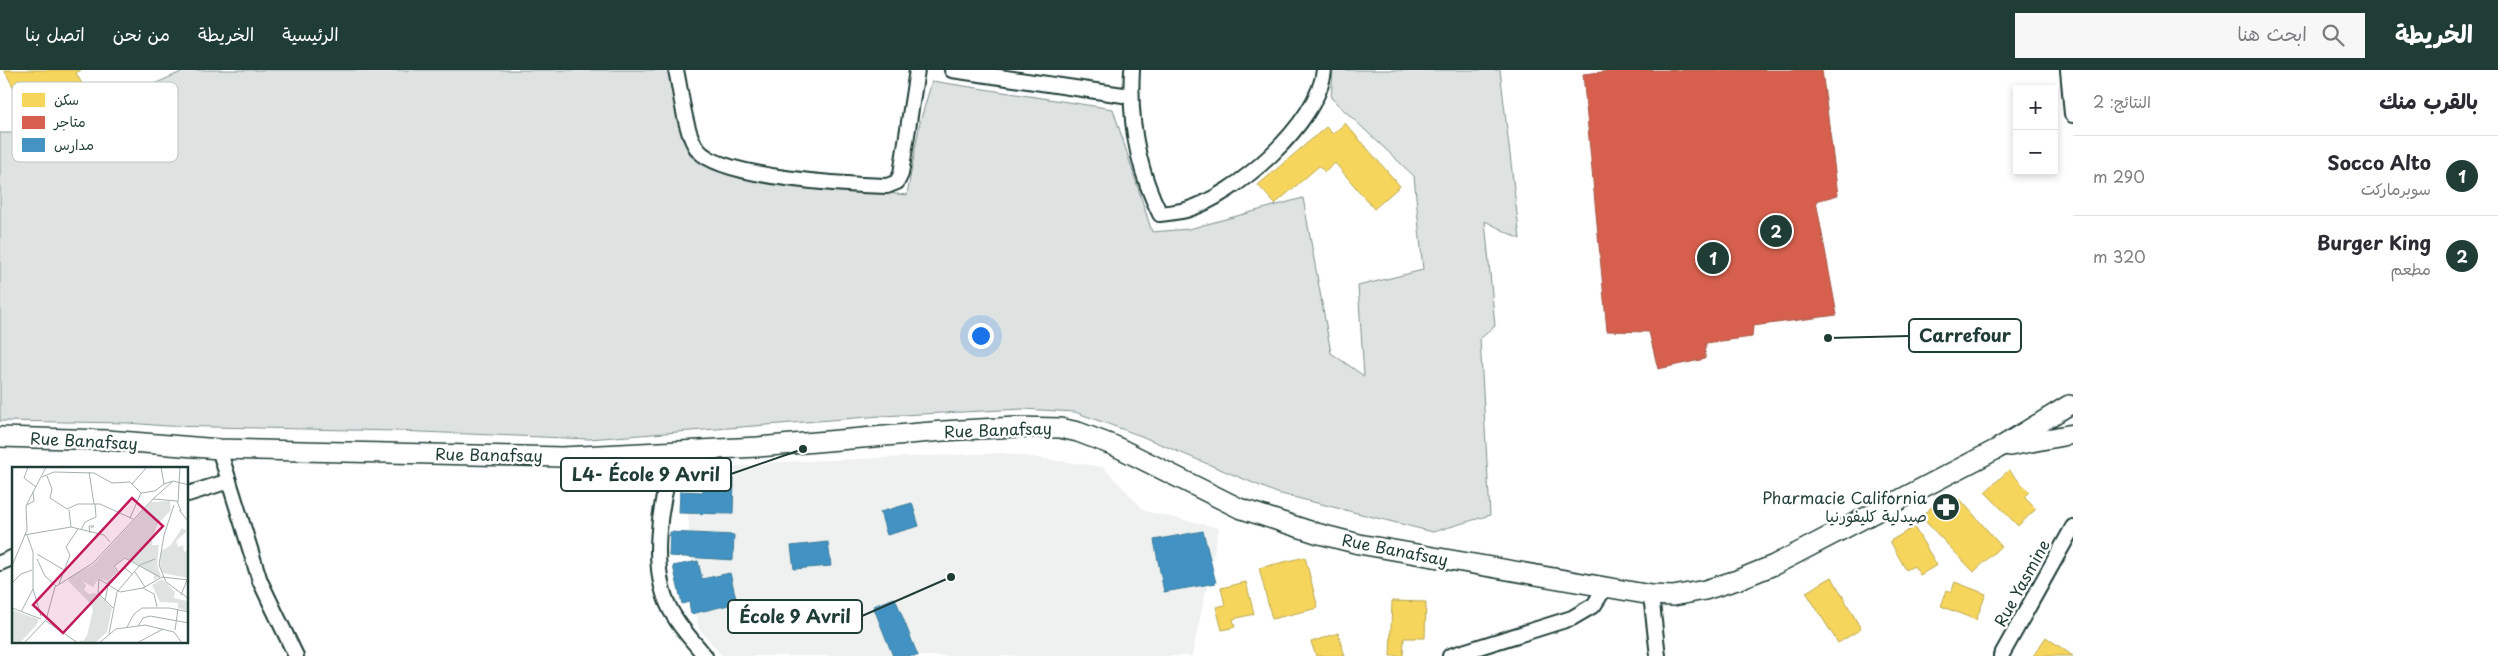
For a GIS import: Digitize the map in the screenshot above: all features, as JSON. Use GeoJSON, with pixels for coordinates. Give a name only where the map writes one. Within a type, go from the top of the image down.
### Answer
{"type":"FeatureCollection","features":[{"type":"Feature","properties":{"kind":"main road"},"geometry":{"type":"LineString","coordinates":[[2071,399],[2068,420],[2073,433]]}},
{"type":"Feature","properties":{"kind":"main road","name":"Rue Banafsay"},"geometry":{"type":"LineString","coordinates":[[0,437],[107,440],[219,449],[562,457],[758,447],[943,431],[1060,428],[1078,432],[1115,446],[1239,508],[1308,531],[1359,544],[1602,588],[1672,596],[1704,590],[1737,580],[1774,565],[1997,449],[2071,399]]}},
{"type":"Feature","properties":{"kind":"main road","name":"Rue Banafsay"},"geometry":{"type":"LineString","coordinates":[[1997,449],[2073,433]]}},
{"type":"Feature","properties":{"kind":"street"},"geometry":{"type":"LineString","coordinates":[[676,70],[692,138],[697,149],[708,160],[739,169],[813,181],[887,186],[896,182],[901,174],[917,70]]}},
{"type":"Feature","properties":{"kind":"street"},"geometry":{"type":"LineString","coordinates":[[952,70],[1130,96]]}},
{"type":"Feature","properties":{"kind":"street"},"geometry":{"type":"LineString","coordinates":[[1132,70],[1130,96],[1137,151],[1148,189],[1160,214],[1187,210],[1197,205],[1239,181],[1273,154],[1305,117],[1318,92],[1324,70]]}},
{"type":"Feature","properties":{"kind":"street"},"geometry":{"type":"LineString","coordinates":[[2068,70],[2073,114]]}},
{"type":"Feature","properties":{"kind":"street"},"geometry":{"type":"LineString","coordinates":[[219,449],[260,581],[296,656]]}},
{"type":"Feature","properties":{"kind":"street"},"geometry":{"type":"LineString","coordinates":[[677,451],[663,495],[659,540],[660,576],[663,592],[673,616],[705,656]]}},
{"type":"Feature","properties":{"kind":"street"},"geometry":{"type":"LineString","coordinates":[[189,494],[229,482]]}},
{"type":"Feature","properties":{"kind":"street","name":"Rue Yasmine"},"geometry":{"type":"LineString","coordinates":[[2001,656],[2073,527]]}},
{"type":"Feature","properties":{"kind":"street"},"geometry":{"type":"LineString","coordinates":[[0,563],[12,558]]}},
{"type":"Feature","properties":{"kind":"street"},"geometry":{"type":"LineString","coordinates":[[1450,656],[1572,618],[1594,604],[1601,594],[1602,588]]}},
{"type":"Feature","properties":{"kind":"street"},"geometry":{"type":"LineString","coordinates":[[1651,595],[1658,656]]}},
{"type":"Feature","properties":{"kind":"shaded area"},"geometry":{"type":"Polygon","coordinates":[[[186,70],[673,70],[690,156],[742,179],[907,195],[920,122],[932,81],[1113,109],[1152,232],[1189,229],[1303,198],[1331,353],[1364,376],[1358,286],[1423,270],[1414,176],[1331,98],[1333,70],[1500,70],[1520,239],[1485,221],[1495,326],[1480,339],[1490,515],[1433,532],[1277,493],[1141,436],[1075,412],[1023,409],[881,416],[589,439],[397,431],[0,421],[0,133],[12,133],[12,162],[178,162],[178,82],[159,82],[186,70]]]}},
{"type":"Feature","properties":{"kind":"shaded area"},"geometry":{"type":"Polygon","coordinates":[[[1003,453],[1103,467],[1145,511],[1219,528],[1192,656],[722,656],[698,627],[684,472],[779,462],[1003,453]]]}},
{"type":"Feature","properties":{"kind":"building: سكن"},"geometry":{"type":"Polygon","coordinates":[[[4,70],[81,70],[76,73],[81,82],[12,82],[12,85],[4,70]]]}},
{"type":"Feature","properties":{"kind":"building: سكن"},"geometry":{"type":"Polygon","coordinates":[[[1345,123],[1400,186],[1374,209],[1335,163],[1325,172],[1319,166],[1275,204],[1258,185],[1326,127],[1333,134],[1345,123]]]}},
{"type":"Feature","properties":{"kind":"building: سكن"},"geometry":{"type":"Polygon","coordinates":[[[2009,470],[2029,492],[2024,497],[2036,509],[2018,526],[1985,492],[2009,470]]]}},
{"type":"Feature","properties":{"kind":"building: سكن"},"geometry":{"type":"Polygon","coordinates":[[[1960,499],[2001,546],[1974,572],[1921,517],[1939,500],[1949,510],[1960,499]]]}},
{"type":"Feature","properties":{"kind":"building: سكن"},"geometry":{"type":"Polygon","coordinates":[[[1914,527],[1937,565],[1920,575],[1914,566],[1906,570],[1890,541],[1914,527]]]}},
{"type":"Feature","properties":{"kind":"building: سكن"},"geometry":{"type":"Polygon","coordinates":[[[1305,557],[1318,608],[1272,619],[1259,568],[1305,557]]]}},
{"type":"Feature","properties":{"kind":"building: سكن"},"geometry":{"type":"Polygon","coordinates":[[[1832,577],[1861,629],[1838,643],[1806,592],[1832,577]]]}},
{"type":"Feature","properties":{"kind":"building: سكن"},"geometry":{"type":"Polygon","coordinates":[[[1246,582],[1254,614],[1233,619],[1235,627],[1222,630],[1216,607],[1225,605],[1221,588],[1246,582]]]}},
{"type":"Feature","properties":{"kind":"building: سكن"},"geometry":{"type":"Polygon","coordinates":[[[1955,582],[1986,594],[1976,620],[1941,606],[1947,590],[1951,592],[1955,582]]]}},
{"type":"Feature","properties":{"kind":"building: سكن"},"geometry":{"type":"Polygon","coordinates":[[[1392,601],[1426,602],[1425,638],[1404,638],[1403,656],[1390,656],[1392,601]]]}},
{"type":"Feature","properties":{"kind":"building: سكن"},"geometry":{"type":"Polygon","coordinates":[[[1338,633],[1345,656],[1316,656],[1311,642],[1338,633]]]}},
{"type":"Feature","properties":{"kind":"building: سكن"},"geometry":{"type":"Polygon","coordinates":[[[2046,637],[2073,656],[2033,656],[2046,637]]]}},
{"type":"Feature","properties":{"kind":"building: متاجر"},"geometry":{"type":"Polygon","coordinates":[[[1620,70],[1822,70],[1838,195],[1816,201],[1837,315],[1753,326],[1752,337],[1706,343],[1705,359],[1658,369],[1649,332],[1607,331],[1583,74],[1620,70]]]}},
{"type":"Feature","properties":{"kind":"building: مدارس"},"geometry":{"type":"Polygon","coordinates":[[[703,477],[734,478],[733,514],[679,513],[680,491],[703,492],[703,477]]]}},
{"type":"Feature","properties":{"kind":"building: مدارس"},"geometry":{"type":"Polygon","coordinates":[[[912,503],[919,526],[887,535],[880,512],[912,503]]]}},
{"type":"Feature","properties":{"kind":"building: مدارس"},"geometry":{"type":"Polygon","coordinates":[[[1203,531],[1216,583],[1164,592],[1154,540],[1203,531]]]}},
{"type":"Feature","properties":{"kind":"building: مدارس"},"geometry":{"type":"Polygon","coordinates":[[[670,532],[734,535],[733,560],[669,556],[670,532]]]}},
{"type":"Feature","properties":{"kind":"building: مدارس"},"geometry":{"type":"Polygon","coordinates":[[[828,542],[831,566],[794,569],[791,546],[828,542]]]}},
{"type":"Feature","properties":{"kind":"building: مدارس"},"geometry":{"type":"Polygon","coordinates":[[[698,561],[702,579],[730,573],[737,603],[691,614],[689,602],[682,604],[673,566],[698,561]]]}},
{"type":"Feature","properties":{"kind":"building: مدارس"},"geometry":{"type":"Polygon","coordinates":[[[895,598],[918,656],[893,656],[873,606],[895,598]]]}},
{"type":"Feature","properties":{"kind":"place","name":"Burger King"},"geometry":{"type":"Point","coordinates":[1776,231]}},
{"type":"Feature","properties":{"kind":"place","name":"Socco Alto"},"geometry":{"type":"Point","coordinates":[1713,258]}},
{"type":"Feature","properties":{"kind":"place","name":"Carrefour"},"geometry":{"type":"Point","coordinates":[1828,338]}},
{"type":"Feature","properties":{"kind":"place","name":"L4- École 9 Avril"},"geometry":{"type":"Point","coordinates":[803,449]}},
{"type":"Feature","properties":{"kind":"place","name":"Pharmacie California صيدلية كليفورنيا"},"geometry":{"type":"Point","coordinates":[1946,507]}},
{"type":"Feature","properties":{"kind":"place","name":"École 9 Avril"},"geometry":{"type":"Point","coordinates":[951,577]}}]}
